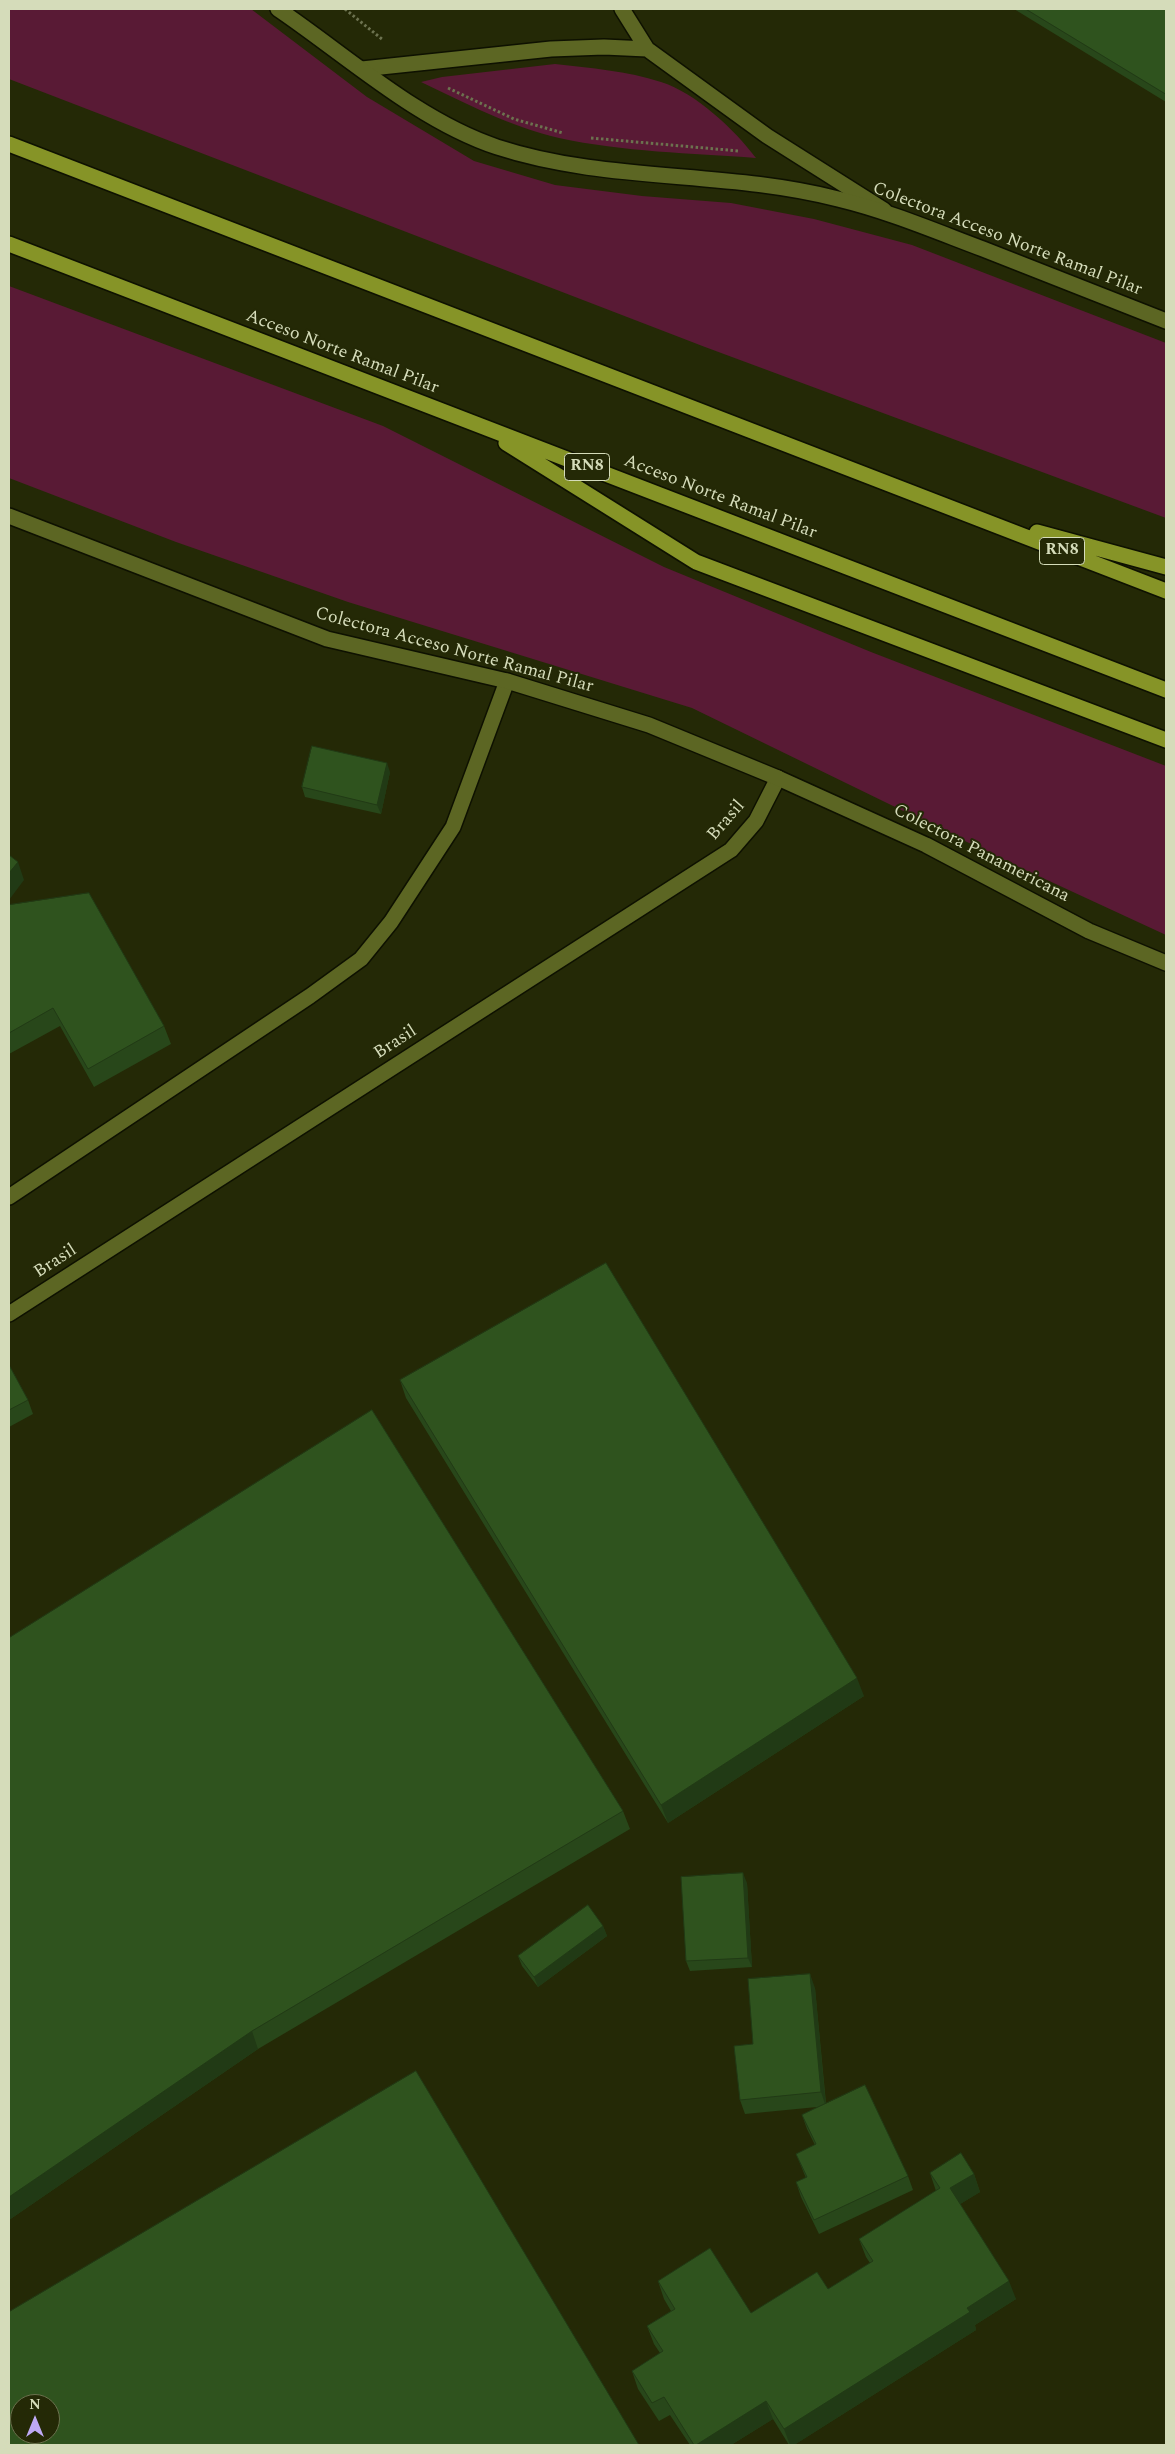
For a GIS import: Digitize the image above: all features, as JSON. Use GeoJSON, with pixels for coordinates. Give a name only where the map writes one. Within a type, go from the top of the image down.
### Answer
{"type":"FeatureCollection","features":[{"type":"Feature","properties":{"kind":"highway","name":"RN8"},"geometry":{"type":"LineString","coordinates":[[9,144],[1166,591]]}},
{"type":"Feature","properties":{"kind":"highway","name":"Acceso Norte Ramal Pilar"},"geometry":{"type":"LineString","coordinates":[[9,244],[1166,690]]}},
{"type":"Feature","properties":{"kind":"highway"},"geometry":{"type":"LineString","coordinates":[[475,424],[696,562],[1166,740]]}},
{"type":"Feature","properties":{"kind":"highway"},"geometry":{"type":"LineString","coordinates":[[958,511],[1166,567]]}},
{"type":"Feature","properties":{"kind":"street","name":"Colectora Acceso Norte Ramal Pilar"},"geometry":{"type":"LineString","coordinates":[[278,9],[362,69],[450,128],[495,146],[540,159],[610,171],[789,187],[887,212],[1166,321]]}},
{"type":"Feature","properties":{"kind":"street"},"geometry":{"type":"LineString","coordinates":[[622,9],[647,49],[767,136],[887,212]]}},
{"type":"Feature","properties":{"kind":"street"},"geometry":{"type":"LineString","coordinates":[[362,69],[551,49],[604,47],[647,49]]}},
{"type":"Feature","properties":{"kind":"street","name":"Colectora Acceso Norte Ramal Pilar"},"geometry":{"type":"LineString","coordinates":[[9,516],[327,639],[507,681],[649,725],[778,778]]}},
{"type":"Feature","properties":{"kind":"street"},"geometry":{"type":"LineString","coordinates":[[9,1197],[310,996],[361,959],[391,922],[453,827],[507,681]]}},
{"type":"Feature","properties":{"kind":"street","name":"Colectora Panamericana"},"geometry":{"type":"LineString","coordinates":[[778,778],[926,845],[1089,931],[1166,962]]}},
{"type":"Feature","properties":{"kind":"street","name":"Brasil"},"geometry":{"type":"LineString","coordinates":[[9,1314],[731,850],[756,821],[778,778]]}},
{"type":"Feature","properties":{"kind":"path"},"geometry":{"type":"LineString","coordinates":[[345,9],[449,88],[514,119],[566,134]]}},
{"type":"Feature","properties":{"kind":"path"},"geometry":{"type":"LineString","coordinates":[[584,137],[739,151],[767,136]]}},
{"type":"Feature","properties":{"kind":"shaded area"},"geometry":{"type":"Polygon","coordinates":[[[9,9],[251,9],[367,97],[474,161],[555,185],[642,196],[731,203],[814,219],[912,245],[1166,343],[1166,518],[705,347],[9,79],[9,9]]]}},
{"type":"Feature","properties":{"kind":"shaded area"},"geometry":{"type":"Polygon","coordinates":[[[555,64],[648,78],[674,87],[701,103],[714,114],[756,158],[632,149],[559,138],[523,128],[421,82],[442,77],[555,64]]]}},
{"type":"Feature","properties":{"kind":"shaded area"},"geometry":{"type":"Polygon","coordinates":[[[9,286],[383,426],[664,567],[871,652],[1166,766],[1166,935],[1006,861],[692,708],[348,602],[176,542],[9,478],[9,286]]]}},
{"type":"Feature","properties":{"kind":"building"},"geometry":{"type":"Polygon","coordinates":[[[1026,9],[1166,9],[1166,94],[1026,9]]]}},
{"type":"Feature","properties":{"kind":"building"},"geometry":{"type":"Polygon","coordinates":[[[312,746],[387,763],[377,805],[302,787],[312,746]]]}},
{"type":"Feature","properties":{"kind":"building"},"geometry":{"type":"Polygon","coordinates":[[[9,855],[18,862],[9,873],[9,855]]]}},
{"type":"Feature","properties":{"kind":"building"},"geometry":{"type":"Polygon","coordinates":[[[89,893],[164,1026],[88,1069],[53,1008],[9,1033],[9,905],[89,893]]]}},
{"type":"Feature","properties":{"kind":"building"},"geometry":{"type":"Polygon","coordinates":[[[606,1263],[857,1678],[661,1805],[400,1380],[606,1263]]]}},
{"type":"Feature","properties":{"kind":"building"},"geometry":{"type":"Polygon","coordinates":[[[9,1365],[28,1400],[9,1410],[9,1365]]]}},
{"type":"Feature","properties":{"kind":"building"},"geometry":{"type":"Polygon","coordinates":[[[372,1410],[623,1811],[252,2031],[9,2197],[9,1638],[372,1410]]]}},
{"type":"Feature","properties":{"kind":"building"},"geometry":{"type":"Polygon","coordinates":[[[743,1873],[748,1958],[686,1961],[681,1877],[743,1873]]]}},
{"type":"Feature","properties":{"kind":"building"},"geometry":{"type":"Polygon","coordinates":[[[588,1905],[603,1926],[534,1977],[518,1956],[588,1905]]]}},
{"type":"Feature","properties":{"kind":"building"},"geometry":{"type":"Polygon","coordinates":[[[810,1974],[821,2092],[740,2100],[734,2046],[753,2044],[748,1979],[810,1974]]]}},
{"type":"Feature","properties":{"kind":"building"},"geometry":{"type":"Polygon","coordinates":[[[416,2071],[639,2445],[9,2445],[9,2312],[416,2071]]]}},
{"type":"Feature","properties":{"kind":"building"},"geometry":{"type":"Polygon","coordinates":[[[865,2085],[908,2176],[814,2220],[796,2182],[807,2177],[796,2154],[816,2144],[802,2115],[865,2085]]]}},
{"type":"Feature","properties":{"kind":"building"},"geometry":{"type":"Polygon","coordinates":[[[961,2153],[974,2174],[950,2188],[1009,2281],[967,2308],[970,2312],[784,2429],[766,2401],[694,2445],[664,2397],[652,2403],[632,2371],[663,2351],[647,2326],[675,2309],[658,2281],[710,2248],[751,2313],[817,2272],[828,2289],[873,2261],[859,2239],[940,2188],[930,2173],[961,2153]]]}}]}
